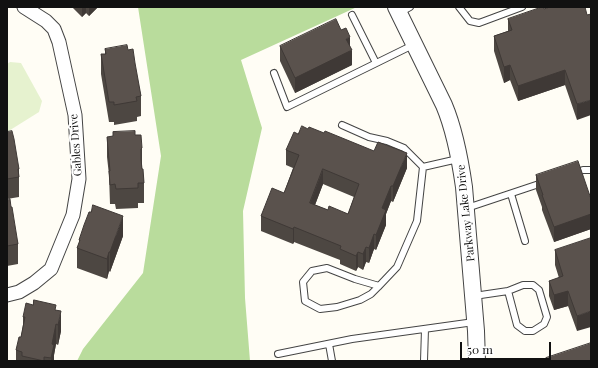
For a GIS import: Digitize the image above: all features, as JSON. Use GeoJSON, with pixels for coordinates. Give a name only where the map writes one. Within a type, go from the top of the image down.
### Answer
{"type":"FeatureCollection","features":[{"type":"Feature","properties":{"kind":"street","name":"Gables Drive"},"geometry":{"type":"LineString","coordinates":[[7,295],[19,292],[34,283],[51,269],[73,215],[79,179],[75,115],[59,42],[54,29],[46,21],[24,7]]}},
{"type":"Feature","properties":{"kind":"street","name":"Parkway Lake Drive"},"geometry":{"type":"LineString","coordinates":[[402,9],[414,44],[451,121],[460,158],[474,296],[477,361]]}},
{"type":"Feature","properties":{"kind":"lane"},"geometry":{"type":"LineString","coordinates":[[459,7],[470,21],[479,23],[522,7]]}},
{"type":"Feature","properties":{"kind":"lane"},"geometry":{"type":"LineString","coordinates":[[352,15],[376,63]]}},
{"type":"Feature","properties":{"kind":"lane"},"geometry":{"type":"LineString","coordinates":[[274,73],[288,107],[414,44]]}},
{"type":"Feature","properties":{"kind":"lane"},"geometry":{"type":"LineString","coordinates":[[342,125],[369,137],[387,141],[404,148],[423,167]]}},
{"type":"Feature","properties":{"kind":"lane"},"geometry":{"type":"LineString","coordinates":[[423,167],[460,158]]}},
{"type":"Feature","properties":{"kind":"lane"},"geometry":{"type":"LineString","coordinates":[[380,286],[355,280],[328,268],[312,272],[303,282],[305,301],[320,309],[337,307],[360,300],[371,294],[380,286],[397,267],[417,221],[423,167]]}},
{"type":"Feature","properties":{"kind":"lane"},"geometry":{"type":"LineString","coordinates":[[569,174],[583,170],[591,170]]}},
{"type":"Feature","properties":{"kind":"lane"},"geometry":{"type":"LineString","coordinates":[[466,209],[547,182]]}},
{"type":"Feature","properties":{"kind":"lane"},"geometry":{"type":"LineString","coordinates":[[510,194],[525,241]]}},
{"type":"Feature","properties":{"kind":"lane"},"geometry":{"type":"LineString","coordinates":[[474,296],[508,291],[523,285],[533,285],[539,290],[547,318],[544,324],[533,331],[525,331],[517,325],[508,291]]}},
{"type":"Feature","properties":{"kind":"lane"},"geometry":{"type":"LineString","coordinates":[[278,354],[352,339],[476,322]]}},
{"type":"Feature","properties":{"kind":"lane"},"geometry":{"type":"LineString","coordinates":[[424,361],[425,329]]}},
{"type":"Feature","properties":{"kind":"lane"},"geometry":{"type":"LineString","coordinates":[[329,344],[332,361]]}},
{"type":"Feature","properties":{"kind":"green space"},"geometry":{"type":"Polygon","coordinates":[[[138,7],[357,7],[241,60],[262,128],[243,211],[245,298],[250,361],[77,361],[83,349],[143,273],[161,156],[138,7]]]}},
{"type":"Feature","properties":{"kind":"green space"},"geometry":{"type":"Polygon","coordinates":[[[10,62],[21,63],[42,101],[39,112],[7,132],[7,64],[10,62]]]}},
{"type":"Feature","properties":{"kind":"building"},"geometry":{"type":"Polygon","coordinates":[[[544,7],[544,9],[550,7],[585,7],[587,15],[591,14],[591,100],[577,104],[565,70],[518,86],[510,65],[504,67],[494,36],[512,30],[508,19],[544,7]]]}},
{"type":"Feature","properties":{"kind":"building"},"geometry":{"type":"Polygon","coordinates":[[[336,19],[341,30],[346,28],[350,37],[346,39],[352,50],[295,78],[280,46],[336,19]]]}},
{"type":"Feature","properties":{"kind":"building"},"geometry":{"type":"Polygon","coordinates":[[[127,45],[128,50],[133,49],[141,96],[136,97],[137,101],[114,105],[114,102],[109,102],[101,54],[106,54],[105,49],[127,45]]]}},
{"type":"Feature","properties":{"kind":"building"},"geometry":{"type":"Polygon","coordinates":[[[302,126],[308,129],[309,127],[324,133],[325,131],[374,151],[378,142],[407,153],[382,208],[386,210],[376,235],[374,234],[369,248],[366,247],[363,254],[358,252],[356,256],[340,249],[341,246],[294,227],[293,229],[261,216],[272,188],[284,193],[299,155],[286,150],[294,132],[298,134],[302,126]],[[323,169],[310,203],[328,210],[329,206],[348,214],[359,184],[323,169]]]}},
{"type":"Feature","properties":{"kind":"building"},"geometry":{"type":"Polygon","coordinates":[[[12,131],[19,169],[19,177],[7,179],[7,132],[12,131]]]}},
{"type":"Feature","properties":{"kind":"building"},"geometry":{"type":"Polygon","coordinates":[[[135,131],[135,135],[141,135],[141,159],[144,183],[138,183],[138,188],[116,189],[115,184],[110,185],[107,137],[113,136],[113,132],[135,131]]]}},
{"type":"Feature","properties":{"kind":"building"},"geometry":{"type":"Polygon","coordinates":[[[578,161],[591,199],[591,214],[554,227],[536,175],[578,161]]]}},
{"type":"Feature","properties":{"kind":"building"},"geometry":{"type":"Polygon","coordinates":[[[10,199],[18,244],[7,246],[7,200],[10,199]]]}},
{"type":"Feature","properties":{"kind":"building"},"geometry":{"type":"Polygon","coordinates":[[[93,205],[123,216],[107,259],[77,248],[84,225],[93,205]]]}},
{"type":"Feature","properties":{"kind":"building"},"geometry":{"type":"Polygon","coordinates":[[[591,238],[591,311],[577,316],[568,291],[554,295],[549,281],[563,276],[555,250],[591,238]]]}},
{"type":"Feature","properties":{"kind":"building"},"geometry":{"type":"Polygon","coordinates":[[[34,300],[56,305],[55,310],[61,311],[58,325],[56,324],[51,358],[44,357],[44,361],[22,356],[22,352],[16,350],[19,337],[21,337],[26,303],[33,305],[34,300]]]}},
{"type":"Feature","properties":{"kind":"building"},"geometry":{"type":"Polygon","coordinates":[[[591,343],[591,361],[547,361],[546,358],[591,343]]]}}]}
